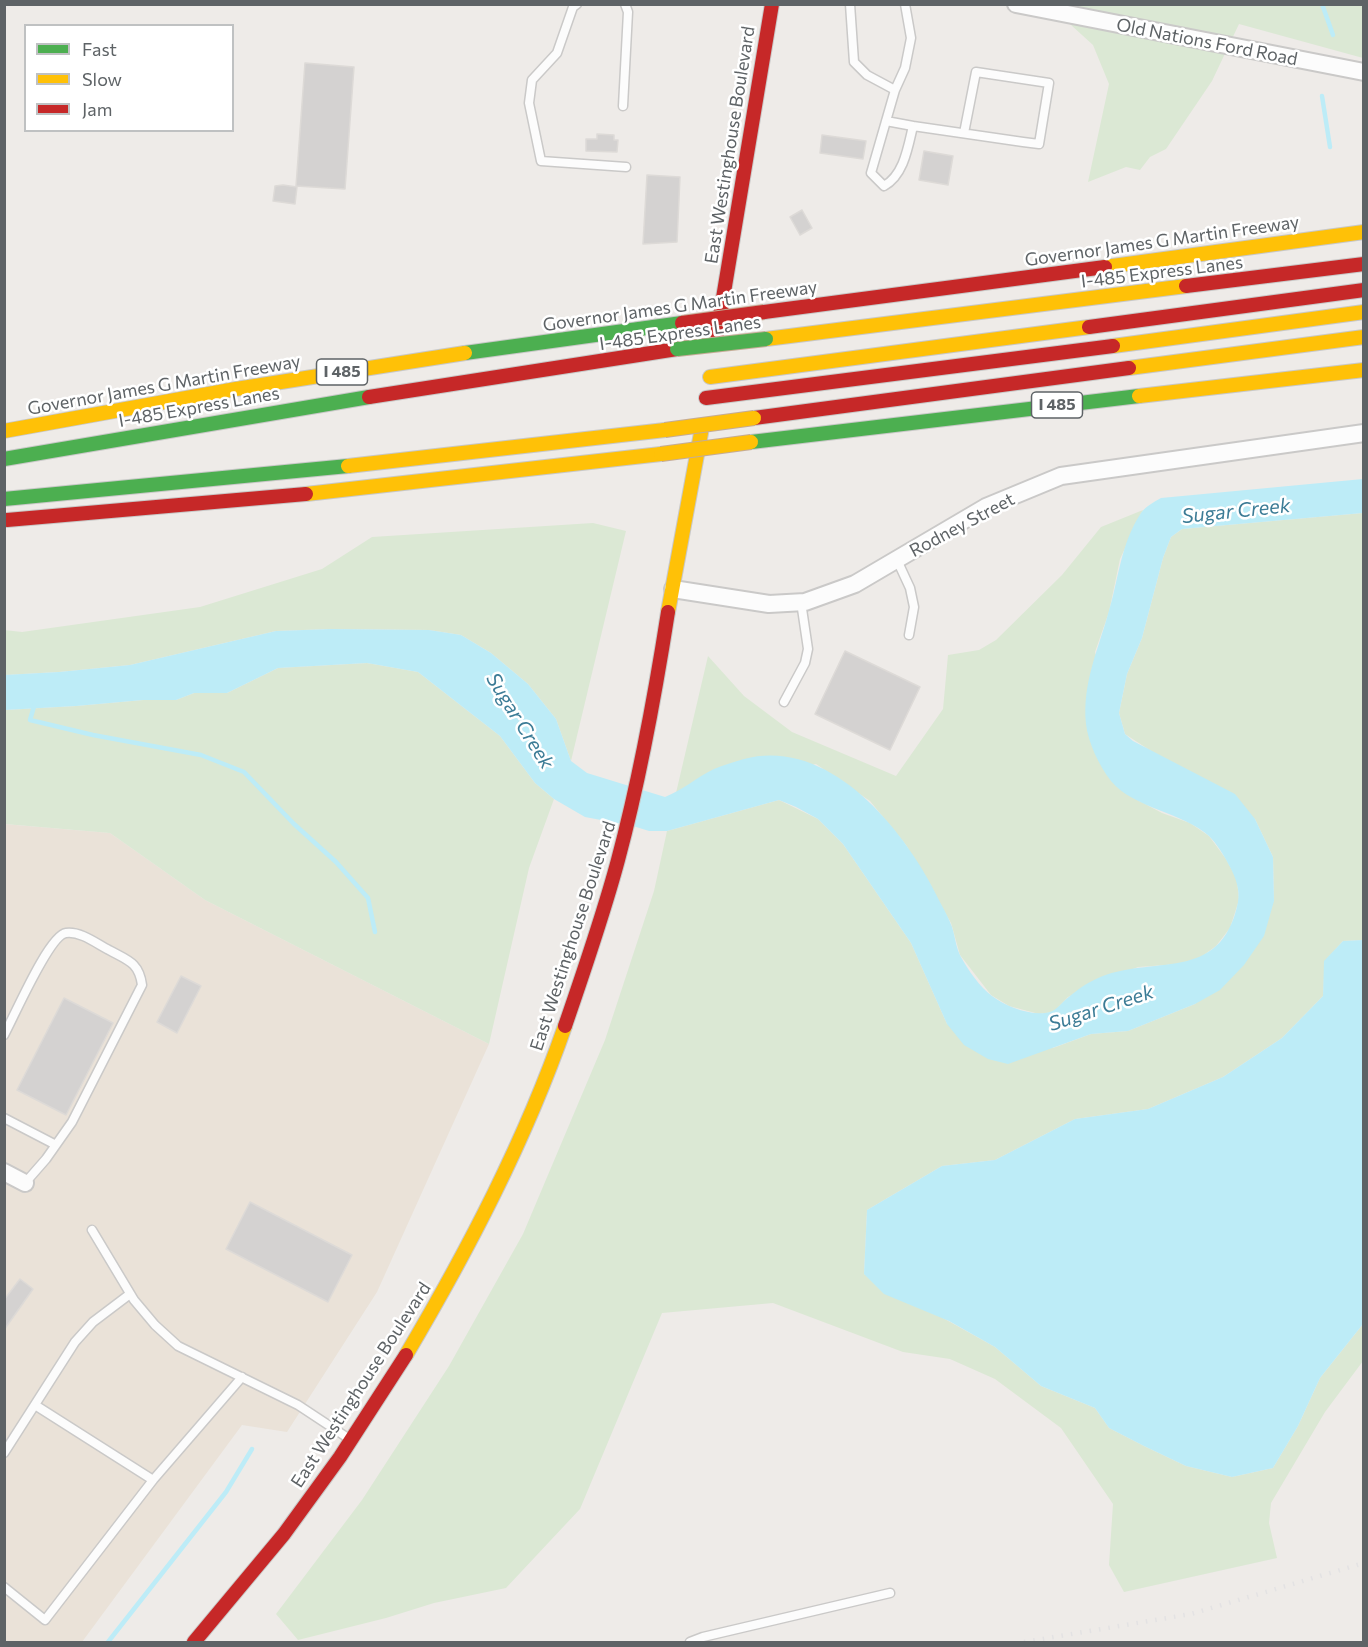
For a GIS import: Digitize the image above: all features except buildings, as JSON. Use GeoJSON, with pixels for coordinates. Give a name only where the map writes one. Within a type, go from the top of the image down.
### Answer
{"type":"FeatureCollection","features":[{"type":"Feature","properties":{"kind":"main road","name":"East Westinghouse Boulevard"},"geometry":{"type":"LineString","coordinates":[[194,1642],[284,1534],[351,1440],[428,1319],[463,1258],[503,1177],[543,1086],[598,929],[645,748],[772,4]]}},
{"type":"Feature","properties":{"kind":"main road","name":"Governor James G Martin Freeway"},"geometry":{"type":"LineString","coordinates":[[4,431],[236,389],[426,358],[1364,232]]}},
{"type":"Feature","properties":{"kind":"main road","name":"I-485 Express Lanes"},"geometry":{"type":"LineString","coordinates":[[4,459],[343,401],[677,349],[1364,264]]}},
{"type":"Feature","properties":{"kind":"main road"},"geometry":{"type":"LineString","coordinates":[[710,377],[1364,290]]}},
{"type":"Feature","properties":{"kind":"main road"},"geometry":{"type":"LineString","coordinates":[[706,398],[1364,312]]}},
{"type":"Feature","properties":{"kind":"main road","name":"I 485"},"geometry":{"type":"LineString","coordinates":[[4,500],[512,449],[1364,337]]}},
{"type":"Feature","properties":{"kind":"main road","name":"I 485"},"geometry":{"type":"LineString","coordinates":[[4,520],[310,494],[1364,370]]}},
{"type":"Feature","properties":{"kind":"main road"},"geometry":{"type":"LineString","coordinates":[[212,410],[343,401]]}},
{"type":"Feature","properties":{"kind":"main road"},"geometry":{"type":"LineString","coordinates":[[69,420],[189,411]]}},
{"type":"Feature","properties":{"kind":"street","name":"Old Nations Ford Road"},"geometry":{"type":"LineString","coordinates":[[1016,4],[1364,72]]}},
{"type":"Feature","properties":{"kind":"street","name":"Rodney Street"},"geometry":{"type":"LineString","coordinates":[[673,589],[769,604],[801,602],[855,584],[986,507],[1061,476],[1364,433]]}},
{"type":"Feature","properties":{"kind":"street"},"geometry":{"type":"LineString","coordinates":[[4,1172],[25,1183]]}},
{"type":"Feature","properties":{"kind":"lane"},"geometry":{"type":"LineString","coordinates":[[577,4],[573,8],[557,53],[532,80],[529,103],[541,161],[626,167]]}},
{"type":"Feature","properties":{"kind":"lane"},"geometry":{"type":"LineString","coordinates":[[623,106],[628,12],[625,4]]}},
{"type":"Feature","properties":{"kind":"lane"},"geometry":{"type":"LineString","coordinates":[[850,4],[854,62],[867,75],[895,90]]}},
{"type":"Feature","properties":{"kind":"lane"},"geometry":{"type":"LineString","coordinates":[[905,4],[911,38],[905,69],[895,90],[871,173],[884,186],[894,181],[906,155],[913,126]]}},
{"type":"Feature","properties":{"kind":"lane"},"geometry":{"type":"LineString","coordinates":[[886,121],[913,126],[1039,144],[1049,83],[976,72],[964,133]]}},
{"type":"Feature","properties":{"kind":"lane"},"geometry":{"type":"LineString","coordinates":[[897,560],[910,588],[914,607],[909,635]]}},
{"type":"Feature","properties":{"kind":"lane"},"geometry":{"type":"LineString","coordinates":[[784,702],[805,663],[808,650],[801,602]]}},
{"type":"Feature","properties":{"kind":"lane"},"geometry":{"type":"LineString","coordinates":[[4,1035],[47,951],[56,938],[65,933],[80,934],[134,964],[140,974],[142,985],[72,1122],[25,1183]]}},
{"type":"Feature","properties":{"kind":"lane"},"geometry":{"type":"LineString","coordinates":[[4,1118],[56,1145]]}},
{"type":"Feature","properties":{"kind":"lane"},"geometry":{"type":"LineString","coordinates":[[92,1230],[130,1294],[155,1324],[178,1346],[298,1405],[351,1440]]}},
{"type":"Feature","properties":{"kind":"lane"},"geometry":{"type":"LineString","coordinates":[[4,1453],[75,1342],[93,1322],[130,1294]]}},
{"type":"Feature","properties":{"kind":"lane"},"geometry":{"type":"LineString","coordinates":[[4,1587],[45,1620],[153,1480],[242,1377]]}},
{"type":"Feature","properties":{"kind":"lane"},"geometry":{"type":"LineString","coordinates":[[35,1405],[153,1480]]}},
{"type":"Feature","properties":{"kind":"lane"},"geometry":{"type":"LineString","coordinates":[[690,1642],[890,1593]]}},
{"type":"Feature","properties":{"kind":"shaded area"},"geometry":{"type":"Polygon","coordinates":[[[4,824],[110,833],[205,900],[489,1044],[377,1292],[287,1432],[242,1425],[82,1642],[5,1642],[4,824]]]}},
{"type":"Feature","properties":{"kind":"green space"},"geometry":{"type":"Polygon","coordinates":[[[1049,5],[1363,5],[1363,58],[1239,24],[1212,81],[1166,149],[1150,157],[1140,170],[1126,167],[1088,182],[1109,84],[1093,45],[1049,5]]]}},
{"type":"Feature","properties":{"kind":"green space"},"geometry":{"type":"Polygon","coordinates":[[[1143,510],[1120,559],[1109,612],[1095,652],[1134,798],[1162,813],[1190,823],[1209,836],[1237,879],[1239,900],[1230,928],[1216,946],[1200,958],[1179,964],[1138,967],[1068,997],[1054,1012],[1039,1014],[1009,1006],[991,995],[960,955],[951,923],[906,845],[870,801],[816,764],[676,793],[708,656],[744,696],[792,732],[896,776],[943,709],[948,655],[979,650],[996,640],[1062,575],[1101,527],[1143,510]]]}},
{"type":"Feature","properties":{"kind":"green space"},"geometry":{"type":"Polygon","coordinates":[[[1363,513],[1363,940],[1343,941],[1325,961],[1323,996],[1282,1038],[1223,1077],[1148,1109],[1075,1119],[995,1160],[942,1166],[867,1210],[864,1274],[995,1347],[1041,1386],[1095,1408],[1109,1428],[1186,1466],[1232,1477],[1273,1468],[1298,1426],[1320,1378],[1363,1324],[1363,1361],[1325,1412],[1271,1503],[1269,1523],[1277,1558],[1124,1592],[1109,1565],[1113,1504],[1061,1428],[995,1379],[950,1359],[903,1352],[773,1303],[662,1313],[580,1509],[506,1588],[434,1603],[386,1618],[298,1640],[276,1614],[362,1500],[449,1366],[523,1234],[605,1040],[654,891],[667,831],[779,800],[818,819],[843,844],[911,943],[947,1024],[1053,1048],[1091,1034],[1128,1031],[1195,1004],[1274,901],[1273,857],[1255,819],[1125,734],[1119,713],[1127,674],[1142,638],[1163,558],[1171,537],[1182,529],[1363,513]]]}},
{"type":"Feature","properties":{"kind":"green space"},"geometry":{"type":"Polygon","coordinates":[[[593,523],[626,531],[571,761],[556,719],[528,684],[491,653],[461,635],[429,630],[276,631],[130,665],[5,675],[4,630],[22,632],[200,607],[322,569],[372,537],[593,523]]]}},
{"type":"Feature","properties":{"kind":"green space"},"geometry":{"type":"Polygon","coordinates":[[[367,663],[418,672],[500,736],[535,783],[554,799],[529,868],[489,1044],[205,900],[110,833],[5,824],[5,710],[143,700],[176,700],[194,693],[227,693],[278,668],[367,663]]]}},
{"type":"Feature","properties":{"kind":"water","name":"Sugar Creek"},"geometry":{"type":"Polygon","coordinates":[[[1363,479],[1363,513],[1182,529],[1171,537],[1163,558],[1142,638],[1127,674],[1119,713],[1125,734],[1133,741],[1235,794],[1255,819],[1273,857],[1274,901],[1264,936],[1244,965],[1220,990],[1195,1004],[1128,1031],[1091,1034],[1008,1064],[988,1059],[964,1045],[947,1024],[911,943],[843,844],[818,819],[779,800],[667,831],[649,831],[585,817],[554,799],[535,783],[500,736],[418,672],[367,663],[278,668],[227,693],[194,693],[176,700],[143,700],[5,710],[4,675],[130,665],[276,631],[429,630],[461,635],[491,653],[528,684],[556,719],[571,761],[587,773],[665,797],[714,769],[744,759],[776,756],[807,762],[836,776],[863,797],[887,821],[909,849],[947,915],[961,957],[979,983],[1003,1003],[1031,1013],[1045,1013],[1056,1009],[1076,991],[1096,979],[1117,972],[1181,962],[1200,956],[1216,946],[1229,928],[1238,902],[1238,889],[1234,875],[1212,839],[1199,828],[1132,798],[1121,790],[1102,768],[1087,731],[1086,695],[1092,668],[1124,550],[1141,513],[1161,498],[1363,479]]]}},
{"type":"Feature","properties":{"kind":"water"},"geometry":{"type":"Polygon","coordinates":[[[1363,940],[1363,1324],[1320,1378],[1298,1426],[1273,1468],[1232,1477],[1186,1466],[1109,1428],[1095,1408],[1041,1386],[995,1347],[949,1321],[884,1294],[864,1274],[867,1210],[942,1166],[995,1160],[1075,1119],[1148,1109],[1223,1077],[1282,1038],[1323,996],[1324,961],[1343,941],[1363,940]]]}},
{"type":"Feature","properties":{"kind":"waterway"},"geometry":{"type":"LineString","coordinates":[[1322,4],[1333,35]]}},
{"type":"Feature","properties":{"kind":"waterway"},"geometry":{"type":"LineString","coordinates":[[1322,96],[1330,147]]}},
{"type":"Feature","properties":{"kind":"waterway"},"geometry":{"type":"LineString","coordinates":[[35,703],[30,720],[93,735],[201,755],[244,772],[294,824],[336,862],[368,898],[375,932]]}},
{"type":"Feature","properties":{"kind":"waterway"},"geometry":{"type":"LineString","coordinates":[[108,1642],[226,1492],[252,1449]]}},
{"type":"Feature","properties":{"kind":"railway"},"geometry":{"type":"LineString","coordinates":[[1024,1642],[1191,1614],[1364,1563]]}},
{"type":"Feature","properties":{"kind":"traffic: fast"},"geometry":{"type":"LineString","coordinates":[[465,353],[682,323]]}},
{"type":"Feature","properties":{"kind":"traffic: fast"},"geometry":{"type":"LineString","coordinates":[[677,349],[766,339]]}},
{"type":"Feature","properties":{"kind":"traffic: fast"},"geometry":{"type":"LineString","coordinates":[[751,442],[1139,396]]}},
{"type":"Feature","properties":{"kind":"traffic: fast"},"geometry":{"type":"LineString","coordinates":[[4,459],[369,397]]}},
{"type":"Feature","properties":{"kind":"traffic: fast"},"geometry":{"type":"LineString","coordinates":[[4,499],[348,466]]}},
{"type":"Feature","properties":{"kind":"traffic: slow"},"geometry":{"type":"LineString","coordinates":[[1105,267],[1364,232]]}},
{"type":"Feature","properties":{"kind":"traffic: slow"},"geometry":{"type":"LineString","coordinates":[[766,339],[1186,286]]}},
{"type":"Feature","properties":{"kind":"traffic: slow"},"geometry":{"type":"LineString","coordinates":[[1113,346],[1364,312]]}},
{"type":"Feature","properties":{"kind":"traffic: slow"},"geometry":{"type":"LineString","coordinates":[[710,377],[1089,327]]}},
{"type":"Feature","properties":{"kind":"traffic: slow"},"geometry":{"type":"LineString","coordinates":[[1129,368],[1364,337]]}},
{"type":"Feature","properties":{"kind":"traffic: slow"},"geometry":{"type":"LineString","coordinates":[[4,431],[236,389],[465,353]]}},
{"type":"Feature","properties":{"kind":"traffic: slow"},"geometry":{"type":"LineString","coordinates":[[1139,396],[1364,370]]}},
{"type":"Feature","properties":{"kind":"traffic: slow"},"geometry":{"type":"LineString","coordinates":[[665,430],[754,418]]}},
{"type":"Feature","properties":{"kind":"traffic: slow"},"geometry":{"type":"LineString","coordinates":[[348,466],[665,430]]}},
{"type":"Feature","properties":{"kind":"traffic: slow"},"geometry":{"type":"LineString","coordinates":[[668,612],[701,433]]}},
{"type":"Feature","properties":{"kind":"traffic: slow"},"geometry":{"type":"LineString","coordinates":[[661,454],[751,442]]}},
{"type":"Feature","properties":{"kind":"traffic: slow"},"geometry":{"type":"LineString","coordinates":[[306,494],[661,454]]}},
{"type":"Feature","properties":{"kind":"traffic: slow"},"geometry":{"type":"LineString","coordinates":[[406,1355],[494,1194],[532,1111],[565,1026]]}},
{"type":"Feature","properties":{"kind":"traffic: jam"},"geometry":{"type":"LineString","coordinates":[[717,334],[772,4]]}},
{"type":"Feature","properties":{"kind":"traffic: jam"},"geometry":{"type":"LineString","coordinates":[[1186,286],[1364,264]]}},
{"type":"Feature","properties":{"kind":"traffic: jam"},"geometry":{"type":"LineString","coordinates":[[764,312],[1105,267]]}},
{"type":"Feature","properties":{"kind":"traffic: jam"},"geometry":{"type":"LineString","coordinates":[[1089,327],[1364,290]]}},
{"type":"Feature","properties":{"kind":"traffic: jam"},"geometry":{"type":"LineString","coordinates":[[682,323],[764,312]]}},
{"type":"Feature","properties":{"kind":"traffic: jam"},"geometry":{"type":"LineString","coordinates":[[706,398],[1113,346]]}},
{"type":"Feature","properties":{"kind":"traffic: jam"},"geometry":{"type":"LineString","coordinates":[[369,397],[677,349]]}},
{"type":"Feature","properties":{"kind":"traffic: jam"},"geometry":{"type":"LineString","coordinates":[[754,418],[1129,368]]}},
{"type":"Feature","properties":{"kind":"traffic: jam"},"geometry":{"type":"LineString","coordinates":[[7,520],[306,494]]}},
{"type":"Feature","properties":{"kind":"traffic: jam"},"geometry":{"type":"LineString","coordinates":[[565,1026],[600,923],[626,829],[646,736],[668,612]]}},
{"type":"Feature","properties":{"kind":"traffic: jam"},"geometry":{"type":"LineString","coordinates":[[194,1642],[284,1534],[340,1457],[406,1355]]}}]}
